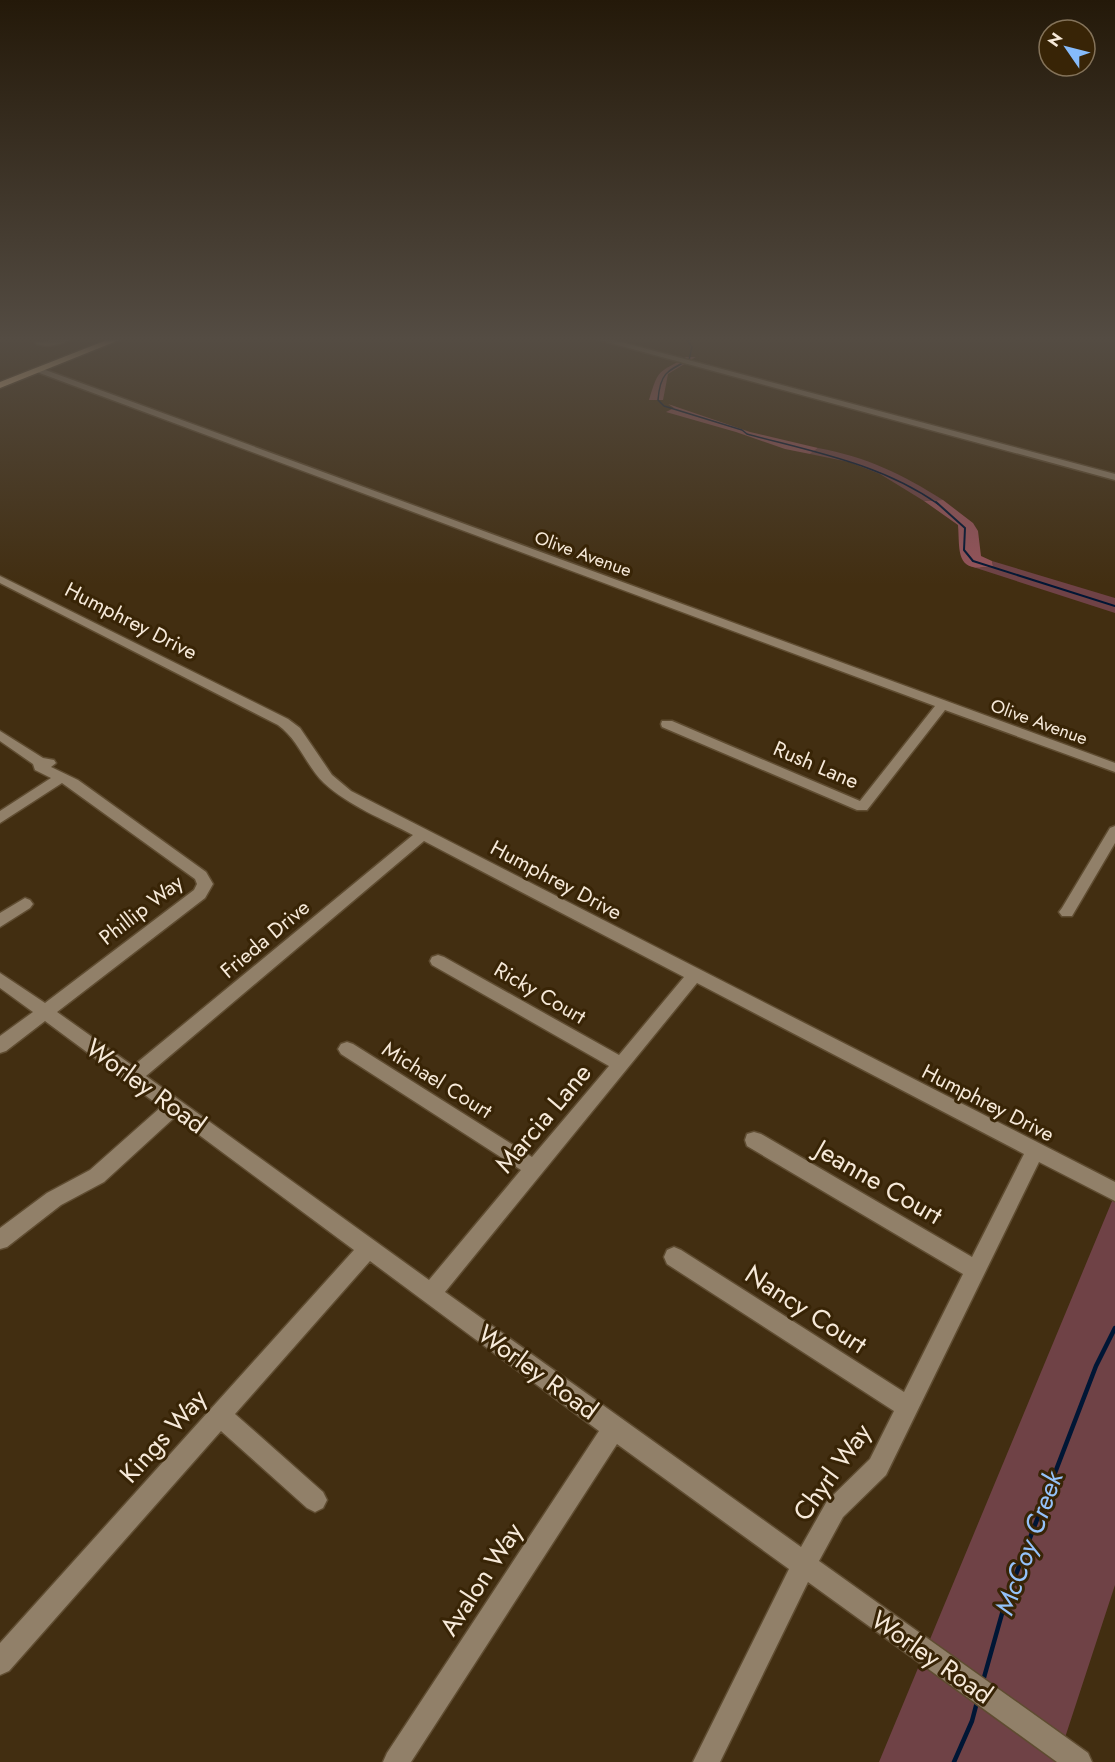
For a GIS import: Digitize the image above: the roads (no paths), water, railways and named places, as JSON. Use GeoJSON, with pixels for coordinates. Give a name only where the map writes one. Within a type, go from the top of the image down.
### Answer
{"type":"FeatureCollection","features":[{"type":"Feature","properties":{"kind":"street","name":"Olive Avenue"},"geometry":{"type":"LineString","coordinates":[[176,420],[1115,768]]}},
{"type":"Feature","properties":{"kind":"street"},"geometry":{"type":"LineString","coordinates":[[902,420],[1115,477]]}},
{"type":"Feature","properties":{"kind":"street","name":"Humphrey Drive"},"geometry":{"type":"LineString","coordinates":[[0,579],[283,722],[295,731],[327,778],[346,794],[1115,1192]]}},
{"type":"Feature","properties":{"kind":"street","name":"Rush Lane"},"geometry":{"type":"LineString","coordinates":[[667,724],[862,807],[943,704]]}},
{"type":"Feature","properties":{"kind":"street","name":"Phillip Way"},"geometry":{"type":"LineString","coordinates":[[0,735],[40,762],[40,767],[73,783],[192,869],[201,876],[205,884],[200,894],[44,1011]]}},
{"type":"Feature","properties":{"kind":"street"},"geometry":{"type":"LineString","coordinates":[[0,818],[61,778]]}},
{"type":"Feature","properties":{"kind":"street"},"geometry":{"type":"LineString","coordinates":[[1067,912],[1115,831]]}},
{"type":"Feature","properties":{"kind":"street","name":"Frieda Drive"},"geometry":{"type":"LineString","coordinates":[[134,1076],[423,834]]}},
{"type":"Feature","properties":{"kind":"street"},"geometry":{"type":"LineString","coordinates":[[0,921],[25,904]]}},
{"type":"Feature","properties":{"kind":"street","name":"Ricky Court"},"geometry":{"type":"LineString","coordinates":[[438,962],[620,1064]]}},
{"type":"Feature","properties":{"kind":"street","name":"Marcia Lane"},"geometry":{"type":"LineString","coordinates":[[431,1293],[695,975]]}},
{"type":"Feature","properties":{"kind":"street","name":"Worley Road"},"geometry":{"type":"LineString","coordinates":[[0,979],[614,1428],[1070,1755]]}},
{"type":"Feature","properties":{"kind":"street"},"geometry":{"type":"LineString","coordinates":[[0,1046],[44,1011]]}},
{"type":"Feature","properties":{"kind":"street","name":"Michael Court"},"geometry":{"type":"LineString","coordinates":[[347,1049],[534,1168]]}},
{"type":"Feature","properties":{"kind":"street"},"geometry":{"type":"LineString","coordinates":[[0,1240],[54,1199],[97,1176],[174,1106]]}},
{"type":"Feature","properties":{"kind":"street","name":"Jeanne Court"},"geometry":{"type":"LineString","coordinates":[[754,1140],[976,1270]]}},
{"type":"Feature","properties":{"kind":"street","name":"Chyrl Way"},"geometry":{"type":"LineString","coordinates":[[706,1762],[804,1565],[835,1509],[878,1467],[1035,1150]]}},
{"type":"Feature","properties":{"kind":"street","name":"Kings Way"},"geometry":{"type":"LineString","coordinates":[[0,1662],[369,1248]]}},
{"type":"Feature","properties":{"kind":"street","name":"Nancy Court"},"geometry":{"type":"LineString","coordinates":[[675,1257],[909,1408]]}},
{"type":"Feature","properties":{"kind":"street"},"geometry":{"type":"LineString","coordinates":[[220,1415],[315,1500]]}},
{"type":"Feature","properties":{"kind":"street","name":"Avalon Way"},"geometry":{"type":"LineString","coordinates":[[396,1762],[614,1428]]}},
{"type":"Feature","properties":{"kind":"waterway"},"geometry":{"type":"LineString","coordinates":[[710,420],[742,430],[747,434],[870,469],[916,490],[938,504]]}},
{"type":"Feature","properties":{"kind":"waterway"},"geometry":{"type":"LineString","coordinates":[[936,502],[965,528],[964,550],[973,561],[1115,606]]}},
{"type":"Feature","properties":{"kind":"waterway","name":"McCoy Creek"},"geometry":{"type":"LineString","coordinates":[[983,1681],[1005,1603],[1096,1366],[1115,1328]]}},
{"type":"Feature","properties":{"kind":"waterway","name":"McCoy Creek"},"geometry":{"type":"LineString","coordinates":[[954,1762],[972,1721],[977,1702]]}}]}
